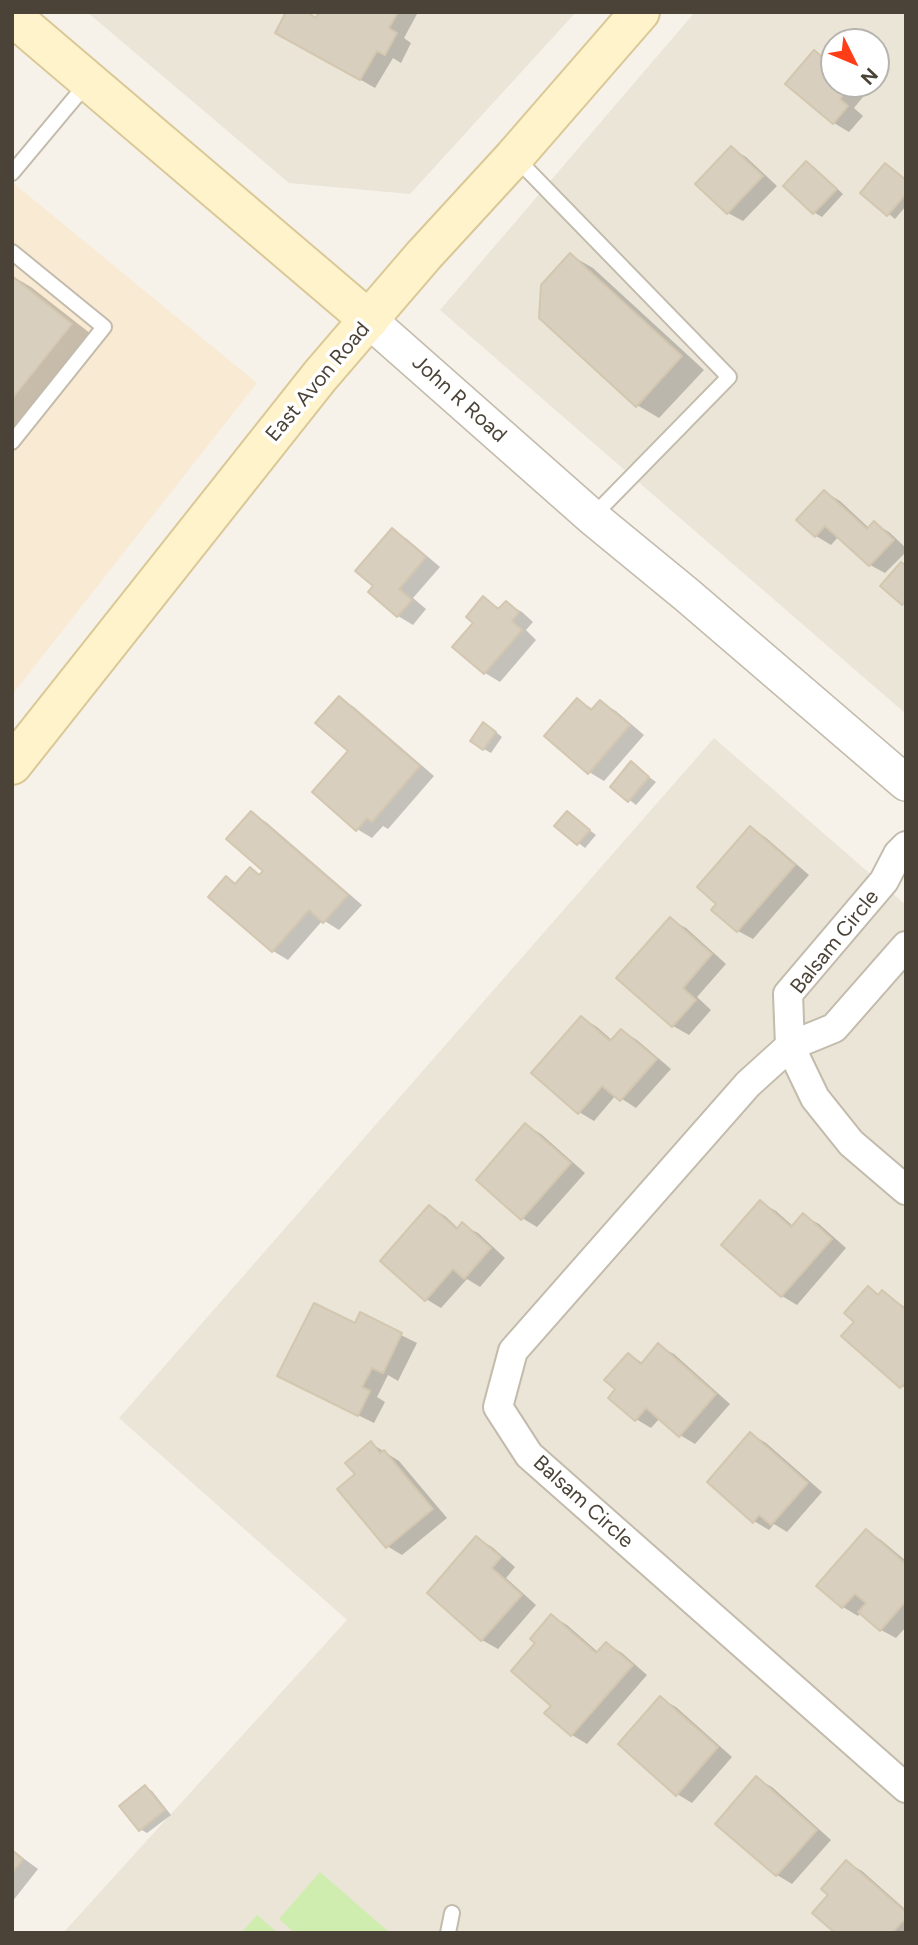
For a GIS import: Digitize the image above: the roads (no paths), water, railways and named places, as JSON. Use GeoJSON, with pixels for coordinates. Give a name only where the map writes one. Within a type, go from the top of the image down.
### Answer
{"type":"FeatureCollection","features":[{"type":"Feature","properties":{"kind":"main road","name":"East Avon Road"},"geometry":{"type":"LineString","coordinates":[[12,765],[320,376],[640,12]]}},
{"type":"Feature","properties":{"kind":"main road","name":"John R Road"},"geometry":{"type":"LineString","coordinates":[[12,16],[369,320]]}},
{"type":"Feature","properties":{"kind":"street","name":"John R Road"},"geometry":{"type":"LineString","coordinates":[[369,320],[592,517],[906,783]]}},
{"type":"Feature","properties":{"kind":"street","name":"Balsam Circle"},"geometry":{"type":"LineString","coordinates":[[906,846],[898,854],[884,881],[788,994],[790,1046],[815,1098],[851,1143],[906,1190]]}},
{"type":"Feature","properties":{"kind":"street","name":"Balsam Circle"},"geometry":{"type":"LineString","coordinates":[[906,946],[834,1028],[790,1046],[748,1084],[513,1351],[498,1407],[529,1455],[906,1787]]}},
{"type":"Feature","properties":{"kind":"lane"},"geometry":{"type":"LineString","coordinates":[[12,173],[89,81]]}},
{"type":"Feature","properties":{"kind":"lane"},"geometry":{"type":"LineString","coordinates":[[514,157],[729,377],[592,517]]}},
{"type":"Feature","properties":{"kind":"lane"},"geometry":{"type":"LineString","coordinates":[[12,252],[104,327],[12,442]]}},
{"type":"Feature","properties":{"kind":"lane"},"geometry":{"type":"LineString","coordinates":[[448,1933],[452,1913]]}}]}
